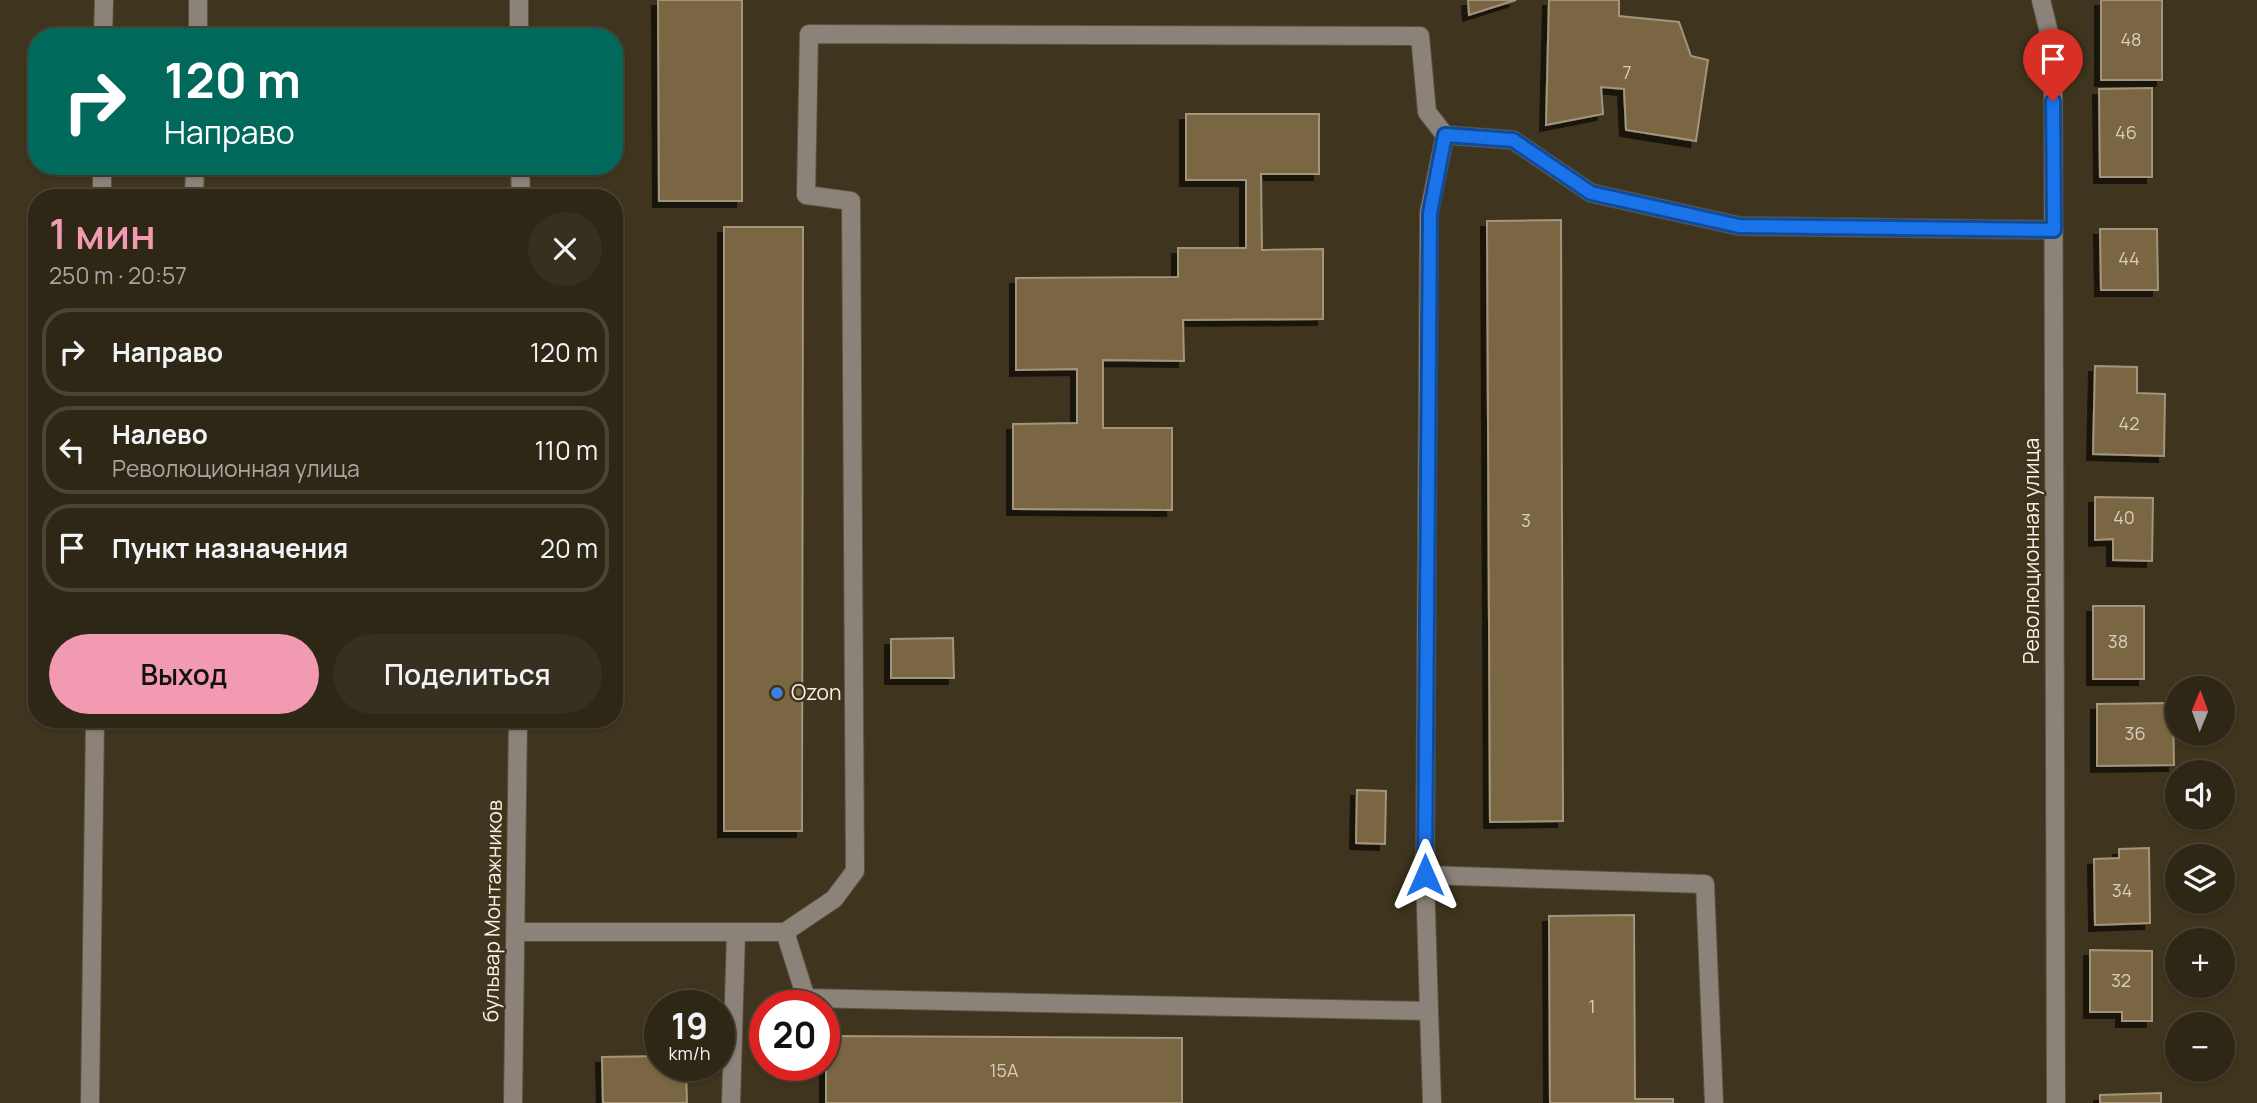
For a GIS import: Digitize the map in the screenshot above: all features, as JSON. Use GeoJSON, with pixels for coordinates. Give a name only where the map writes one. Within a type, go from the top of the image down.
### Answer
{"type":"FeatureCollection","features":[{"type":"Feature","properties":{"kind":"street"},"geometry":{"type":"LineString","coordinates":[[103,28],[104,0]]}},
{"type":"Feature","properties":{"kind":"street"},"geometry":{"type":"LineString","coordinates":[[198,0],[198,28]]}},
{"type":"Feature","properties":{"kind":"street"},"geometry":{"type":"LineString","coordinates":[[519,0],[519,28]]}},
{"type":"Feature","properties":{"kind":"street","name":"Революционная улица"},"geometry":{"type":"LineString","coordinates":[[2041,0],[2053,49],[2056,1103]]}},
{"type":"Feature","properties":{"kind":"street"},"geometry":{"type":"LineString","coordinates":[[515,932],[785,932],[834,899],[855,871],[851,201],[806,195],[809,34],[1420,36],[1427,112],[1445,135],[1513,140],[1591,193],[1739,226],[2054,230]]}},
{"type":"Feature","properties":{"kind":"street"},"geometry":{"type":"LineString","coordinates":[[1432,1103],[1425,875],[1430,213],[1445,135]]}},
{"type":"Feature","properties":{"kind":"street"},"geometry":{"type":"LineString","coordinates":[[90,1103],[95,728]]}},
{"type":"Feature","properties":{"kind":"street","name":"бульвар Монтажников"},"geometry":{"type":"LineString","coordinates":[[513,1103],[518,728]]}},
{"type":"Feature","properties":{"kind":"street"},"geometry":{"type":"LineString","coordinates":[[1425,875],[1705,884],[1714,1103]]}},
{"type":"Feature","properties":{"kind":"street"},"geometry":{"type":"LineString","coordinates":[[731,1103],[736,932]]}},
{"type":"Feature","properties":{"kind":"street"},"geometry":{"type":"LineString","coordinates":[[785,932],[806,998],[1429,1011]]}},
{"type":"Feature","properties":{"kind":"building"},"geometry":{"type":"Polygon","coordinates":[[[658,0],[742,0],[742,201],[659,201],[658,0]]]}},
{"type":"Feature","properties":{"kind":"building"},"geometry":{"type":"Polygon","coordinates":[[[1468,0],[1516,0],[1469,15],[1468,0]]]}},
{"type":"Feature","properties":{"kind":"building"},"geometry":{"type":"Polygon","coordinates":[[[1549,0],[1619,0],[1619,16],[1679,22],[1691,56],[1708,60],[1696,141],[1626,130],[1624,89],[1601,87],[1603,114],[1546,125],[1549,0]]]}},
{"type":"Feature","properties":{"kind":"building"},"geometry":{"type":"Polygon","coordinates":[[[2101,0],[2162,0],[2162,80],[2101,80],[2101,0]]]}},
{"type":"Feature","properties":{"kind":"building"},"geometry":{"type":"Polygon","coordinates":[[[2152,88],[2152,177],[2100,177],[2099,89],[2152,88]]]}},
{"type":"Feature","properties":{"kind":"building"},"geometry":{"type":"Polygon","coordinates":[[[1186,114],[1319,114],[1319,174],[1261,174],[1262,250],[1323,249],[1323,319],[1183,320],[1184,361],[1103,360],[1103,428],[1172,428],[1172,510],[1013,509],[1013,424],[1077,423],[1077,369],[1016,370],[1016,278],[1178,277],[1178,248],[1246,248],[1246,180],[1186,180],[1186,114]]]}},
{"type":"Feature","properties":{"kind":"building"},"geometry":{"type":"Polygon","coordinates":[[[1561,220],[1563,821],[1490,822],[1487,221],[1561,220]]]}},
{"type":"Feature","properties":{"kind":"building"},"geometry":{"type":"Polygon","coordinates":[[[724,227],[803,227],[802,831],[724,831],[724,227]]]}},
{"type":"Feature","properties":{"kind":"building"},"geometry":{"type":"Polygon","coordinates":[[[2100,229],[2157,229],[2158,290],[2101,290],[2100,229]]]}},
{"type":"Feature","properties":{"kind":"building"},"geometry":{"type":"Polygon","coordinates":[[[2095,366],[2137,367],[2137,393],[2165,394],[2164,456],[2093,454],[2095,366]]]}},
{"type":"Feature","properties":{"kind":"building"},"geometry":{"type":"Polygon","coordinates":[[[2095,497],[2153,498],[2152,561],[2113,560],[2113,539],[2095,540],[2095,497]]]}},
{"type":"Feature","properties":{"kind":"building"},"geometry":{"type":"Polygon","coordinates":[[[2093,606],[2144,606],[2144,679],[2093,679],[2093,606]]]}},
{"type":"Feature","properties":{"kind":"building"},"geometry":{"type":"Polygon","coordinates":[[[953,638],[954,678],[891,678],[891,639],[953,638]]]}},
{"type":"Feature","properties":{"kind":"building"},"geometry":{"type":"Polygon","coordinates":[[[2165,703],[2165,746],[2174,746],[2174,760],[2165,760],[2165,765],[2097,766],[2097,704],[2165,703]]]}},
{"type":"Feature","properties":{"kind":"building"},"geometry":{"type":"Polygon","coordinates":[[[1357,790],[1386,791],[1385,844],[1356,843],[1357,790]]]}},
{"type":"Feature","properties":{"kind":"building"},"geometry":{"type":"Polygon","coordinates":[[[2149,848],[2150,923],[2095,925],[2094,859],[2119,858],[2119,849],[2149,848]]]}},
{"type":"Feature","properties":{"kind":"building"},"geometry":{"type":"Polygon","coordinates":[[[1634,915],[1635,1099],[1673,1099],[1673,1103],[1550,1103],[1549,916],[1634,915]]]}},
{"type":"Feature","properties":{"kind":"building"},"geometry":{"type":"Polygon","coordinates":[[[2090,950],[2152,951],[2152,1021],[2122,1021],[2122,1012],[2090,1012],[2090,950]]]}},
{"type":"Feature","properties":{"kind":"building"},"geometry":{"type":"Polygon","coordinates":[[[840,1036],[1182,1038],[1182,1103],[826,1103],[826,1081],[840,1081],[840,1036]]]}},
{"type":"Feature","properties":{"kind":"building"},"geometry":{"type":"Polygon","coordinates":[[[644,1056],[644,1081],[686,1081],[687,1103],[603,1103],[602,1057],[644,1056]]]}},
{"type":"Feature","properties":{"kind":"building"},"geometry":{"type":"Polygon","coordinates":[[[2161,1093],[2161,1103],[2100,1103],[2100,1095],[2161,1093]]]}},
{"type":"Feature","properties":{"kind":"place","name":"Ozon"},"geometry":{"type":"Point","coordinates":[777,693]}},
{"type":"Feature","properties":{"kind":"route"},"geometry":{"type":"LineString","coordinates":[[1425,875],[1430,213],[1445,135],[1513,140],[1591,193],[1739,226],[2054,230],[2053,101]]}}]}
